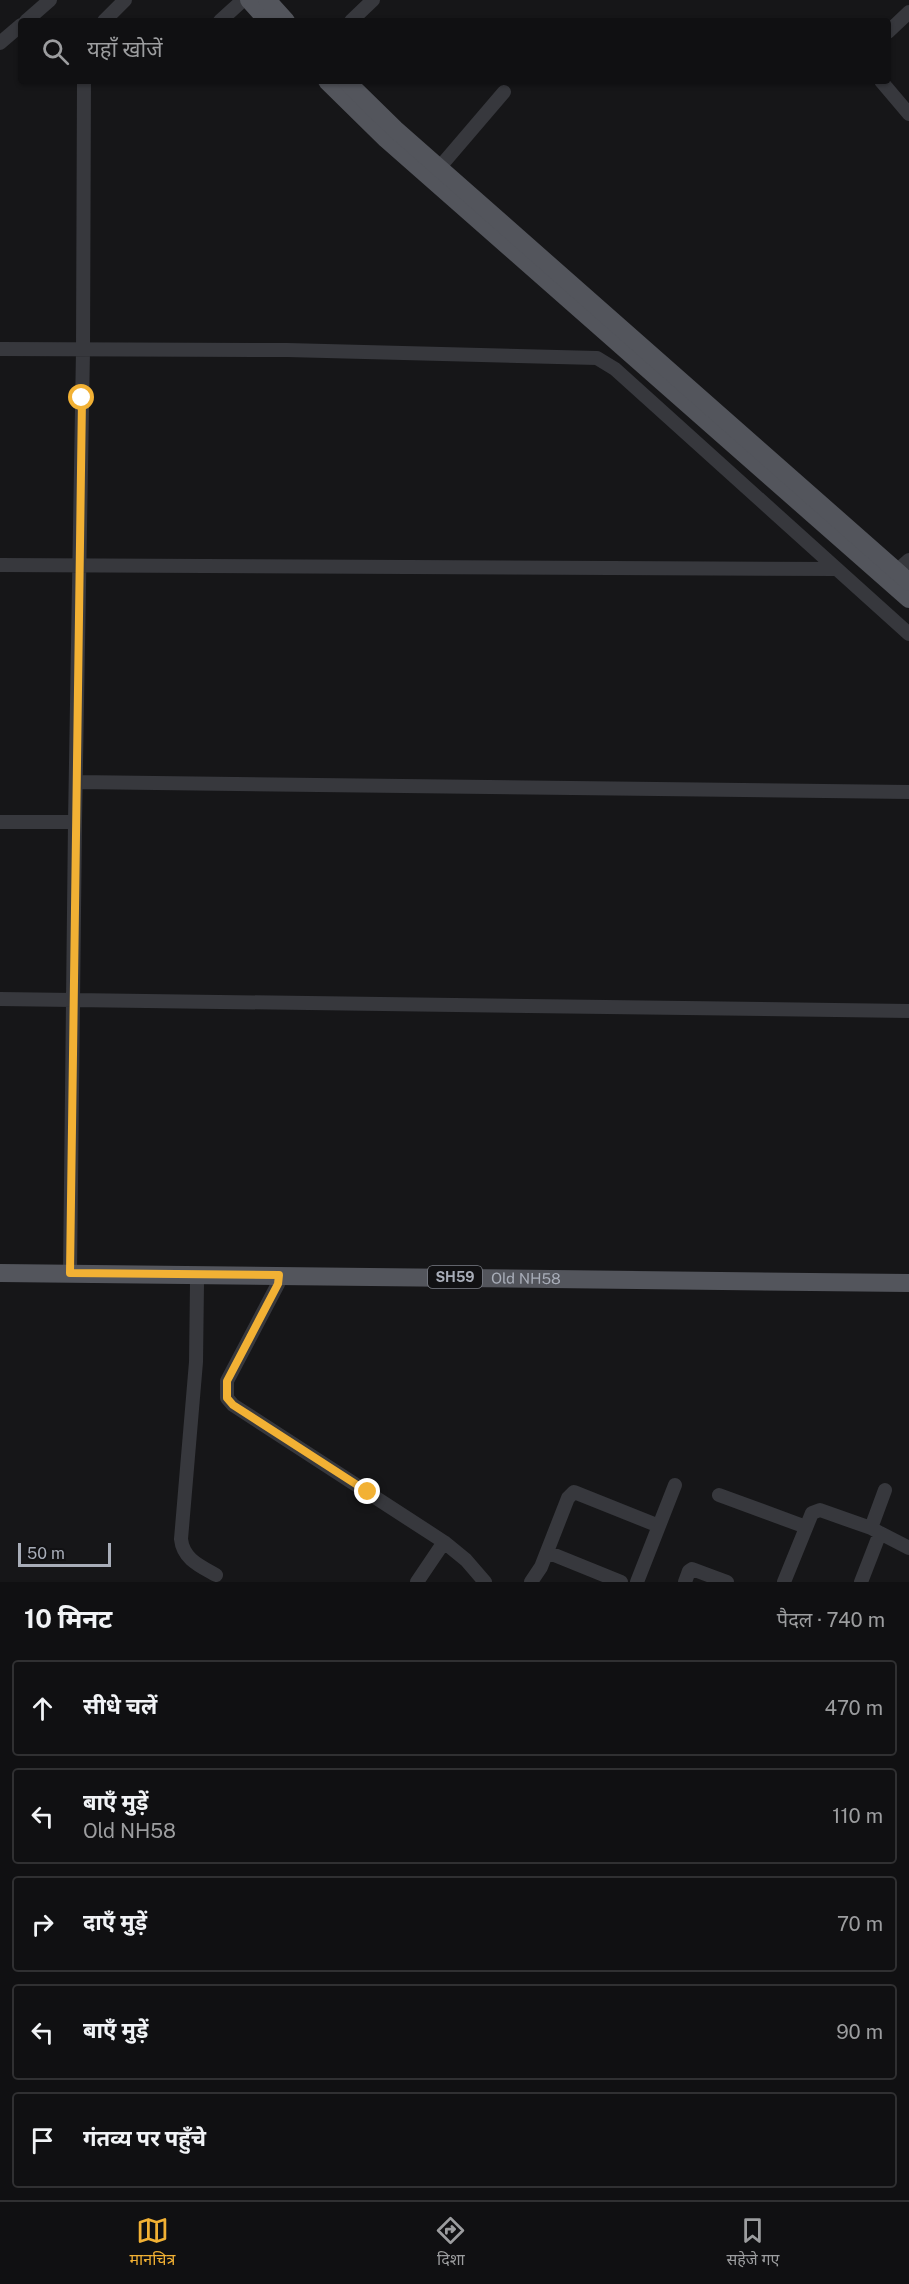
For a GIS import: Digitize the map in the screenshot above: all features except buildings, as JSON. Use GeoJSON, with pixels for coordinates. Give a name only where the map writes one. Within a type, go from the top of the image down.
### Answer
{"type":"FeatureCollection","features":[{"type":"Feature","properties":{"kind":"main road"},"geometry":{"type":"LineString","coordinates":[[249,0],[265,18]]}},
{"type":"Feature","properties":{"kind":"main road"},"geometry":{"type":"LineString","coordinates":[[267,0],[283,18]]}},
{"type":"Feature","properties":{"kind":"main road"},"geometry":{"type":"LineString","coordinates":[[330,84],[386,139],[901,573]]}},
{"type":"Feature","properties":{"kind":"main road"},"geometry":{"type":"LineString","coordinates":[[349,84],[439,168],[901,573],[909,599]]}},
{"type":"Feature","properties":{"kind":"main road","name":"Old NH58"},"geometry":{"type":"LineString","coordinates":[[0,1273],[909,1292]]}},
{"type":"Feature","properties":{"kind":"main road","name":"Old NH58"},"geometry":{"type":"LineString","coordinates":[[0,1282],[197,1283],[278,1279],[909,1283]]}},
{"type":"Feature","properties":{"kind":"street"},"geometry":{"type":"LineString","coordinates":[[29,18],[50,0]]}},
{"type":"Feature","properties":{"kind":"street"},"geometry":{"type":"LineString","coordinates":[[107,18],[125,0]]}},
{"type":"Feature","properties":{"kind":"street"},"geometry":{"type":"LineString","coordinates":[[223,18],[243,0]]}},
{"type":"Feature","properties":{"kind":"street"},"geometry":{"type":"LineString","coordinates":[[354,18],[373,0]]}},
{"type":"Feature","properties":{"kind":"street"},"geometry":{"type":"LineString","coordinates":[[891,29],[908,14]]}},
{"type":"Feature","properties":{"kind":"street"},"geometry":{"type":"LineString","coordinates":[[0,43],[18,28]]}},
{"type":"Feature","properties":{"kind":"street"},"geometry":{"type":"LineString","coordinates":[[70,1273],[83,350],[84,84]]}},
{"type":"Feature","properties":{"kind":"street"},"geometry":{"type":"LineString","coordinates":[[884,84],[909,114]]}},
{"type":"Feature","properties":{"kind":"street"},"geometry":{"type":"LineString","coordinates":[[439,168],[504,92]]}},
{"type":"Feature","properties":{"kind":"street"},"geometry":{"type":"LineString","coordinates":[[0,349],[286,350],[597,358],[615,369],[909,634]]}},
{"type":"Feature","properties":{"kind":"street"},"geometry":{"type":"LineString","coordinates":[[0,565],[837,569]]}},
{"type":"Feature","properties":{"kind":"street"},"geometry":{"type":"LineString","coordinates":[[76,782],[909,792]]}},
{"type":"Feature","properties":{"kind":"street"},"geometry":{"type":"LineString","coordinates":[[0,822],[75,822]]}},
{"type":"Feature","properties":{"kind":"street"},"geometry":{"type":"LineString","coordinates":[[0,999],[909,1011]]}},
{"type":"Feature","properties":{"kind":"street"},"geometry":{"type":"LineString","coordinates":[[278,1279],[227,1381],[227,1398],[233,1405],[444,1542],[466,1560],[485,1582]]}},
{"type":"Feature","properties":{"kind":"street"},"geometry":{"type":"LineString","coordinates":[[197,1283],[196,1362],[181,1539],[187,1557],[216,1575]]}},
{"type":"Feature","properties":{"kind":"street"},"geometry":{"type":"LineString","coordinates":[[637,1582],[675,1485]]}},
{"type":"Feature","properties":{"kind":"street"},"geometry":{"type":"LineString","coordinates":[[861,1582],[885,1490]]}},
{"type":"Feature","properties":{"kind":"street"},"geometry":{"type":"LineString","coordinates":[[531,1582],[547,1552],[568,1498],[574,1492],[659,1526]]}},
{"type":"Feature","properties":{"kind":"street"},"geometry":{"type":"LineString","coordinates":[[719,1495],[806,1527]]}},
{"type":"Feature","properties":{"kind":"street"},"geometry":{"type":"LineString","coordinates":[[784,1582],[812,1513],[820,1510],[876,1531],[909,1548]]}},
{"type":"Feature","properties":{"kind":"street"},"geometry":{"type":"LineString","coordinates":[[417,1582],[444,1542]]}},
{"type":"Feature","properties":{"kind":"street"},"geometry":{"type":"LineString","coordinates":[[547,1552],[621,1582]]}},
{"type":"Feature","properties":{"kind":"street"},"geometry":{"type":"LineString","coordinates":[[685,1582],[692,1569],[727,1582]]}},
{"type":"Feature","properties":{"kind":"route"},"geometry":{"type":"LineString","coordinates":[[82,398],[70,1273],[279,1275],[278,1284],[227,1381],[227,1398],[233,1405],[368,1492]]}}]}
